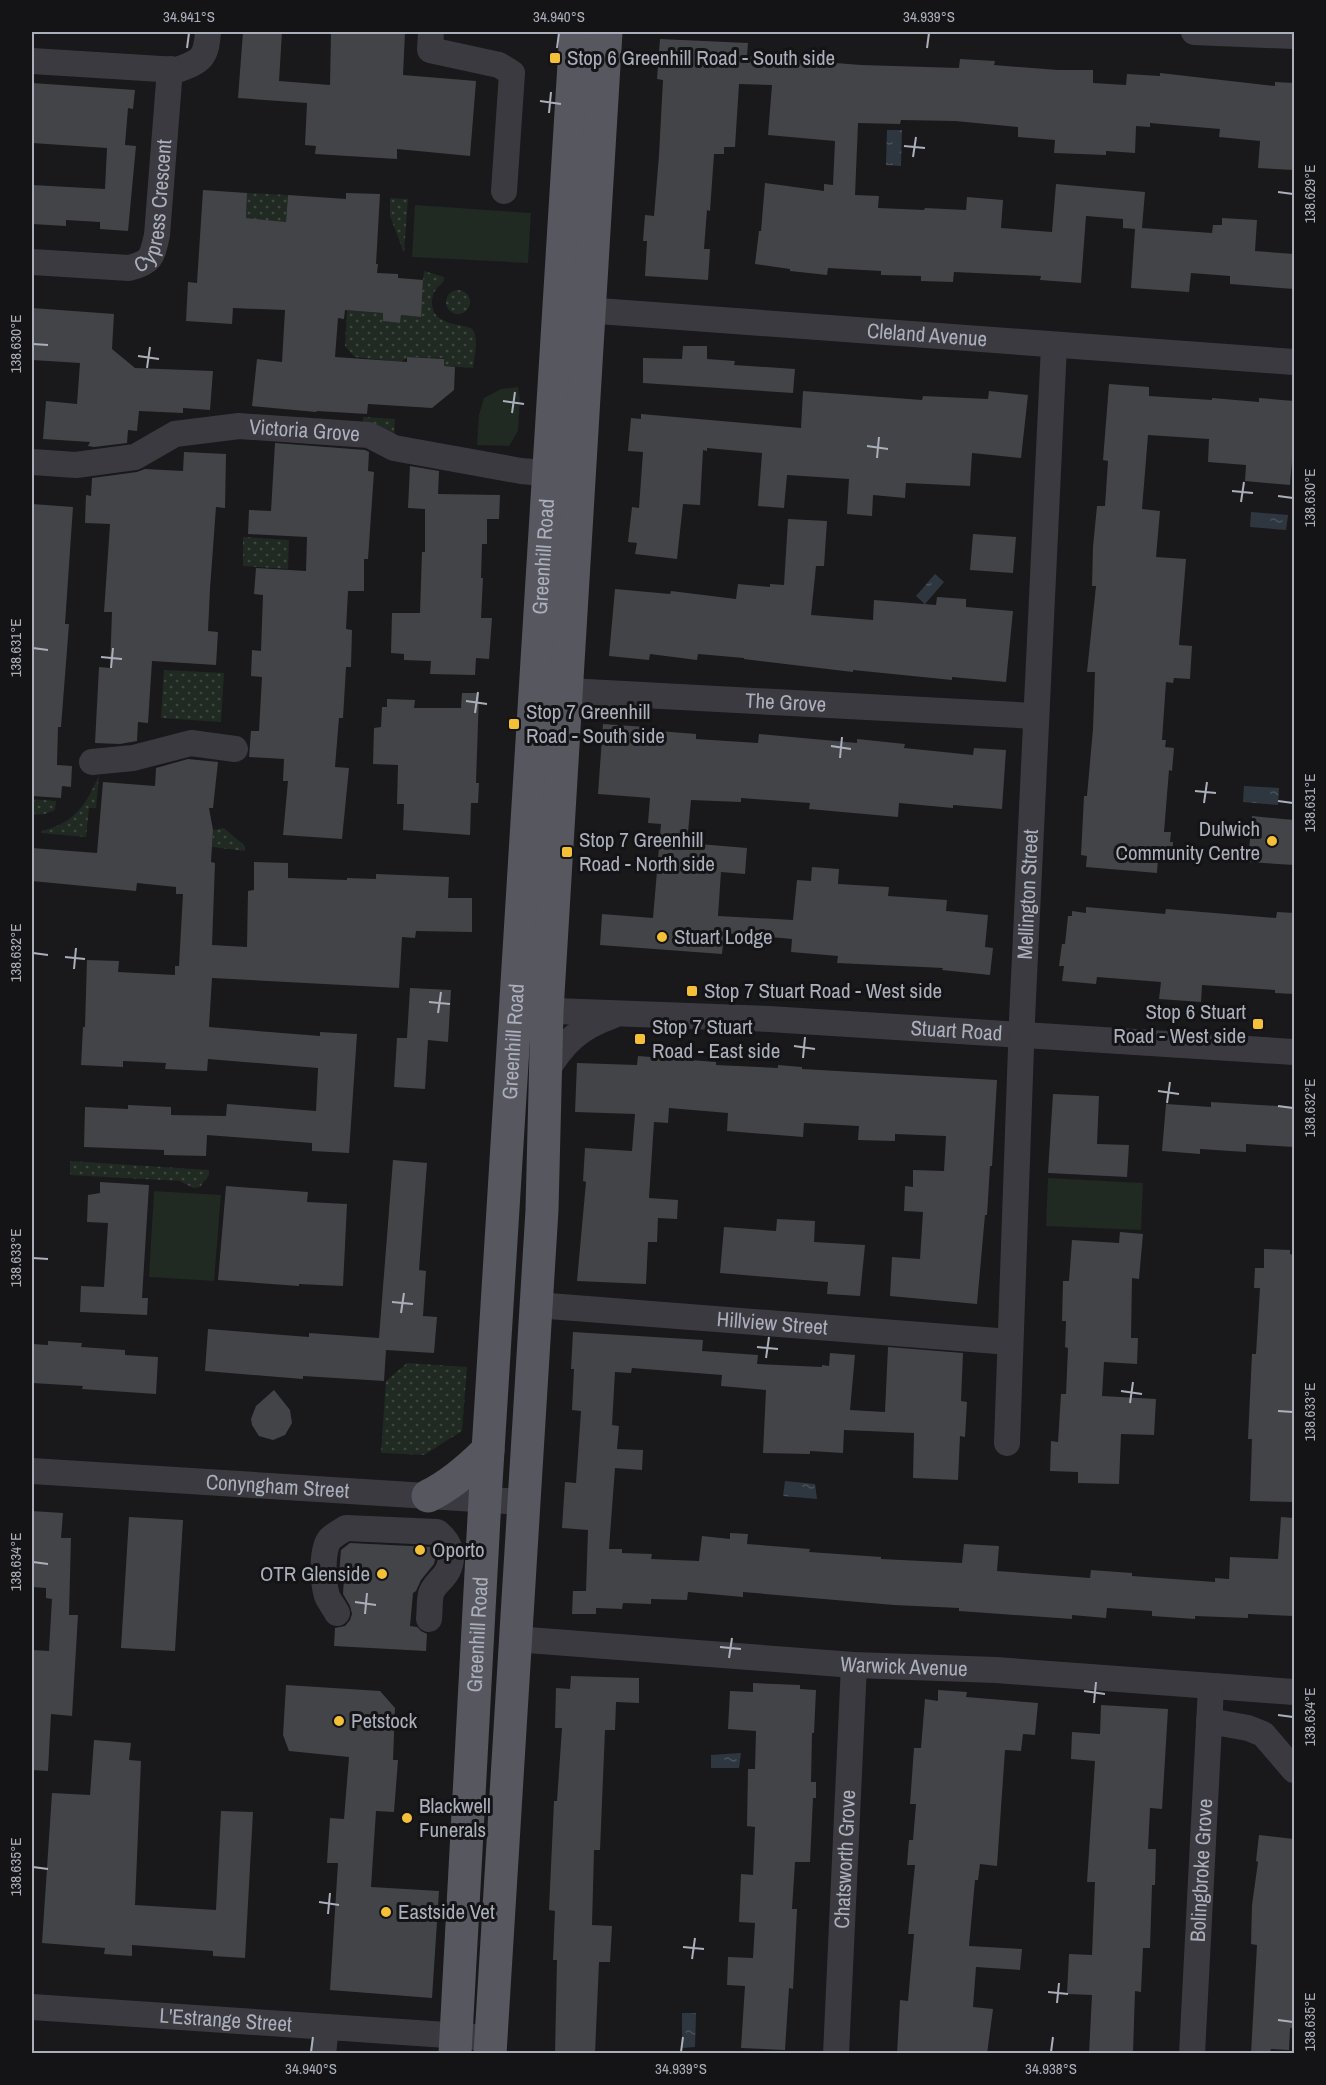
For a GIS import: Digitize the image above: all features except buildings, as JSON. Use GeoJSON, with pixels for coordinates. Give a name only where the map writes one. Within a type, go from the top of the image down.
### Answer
{"type":"FeatureCollection","features":[{"type":"Feature","properties":{"kind":"main road","name":"Greenhill Road"},"geometry":{"type":"LineString","coordinates":[[456,2045],[488,1450],[532,1010],[552,690],[574,310],[576,32]]}},
{"type":"Feature","properties":{"kind":"main road","name":"Greenhill Road"},"geometry":{"type":"LineString","coordinates":[[574,310],[606,32]]}},
{"type":"Feature","properties":{"kind":"main road","name":"Greenhill Road"},"geometry":{"type":"LineString","coordinates":[[490,2046],[542,1210],[546,1072],[532,1010]]}},
{"type":"Feature","properties":{"kind":"main road"},"geometry":{"type":"LineString","coordinates":[[428,1496],[458,1477],[488,1450]]}},
{"type":"Feature","properties":{"kind":"main road"},"geometry":{"type":"LineString","coordinates":[[474,1695],[515,1639]]}},
{"type":"Feature","properties":{"kind":"street"},"geometry":{"type":"LineString","coordinates":[[32,61],[177,70],[197,63],[207,48],[208,32]]}},
{"type":"Feature","properties":{"kind":"street"},"geometry":{"type":"LineString","coordinates":[[431,32],[430,50],[499,65],[512,73],[504,191]]}},
{"type":"Feature","properties":{"kind":"street"},"geometry":{"type":"LineString","coordinates":[[1194,32],[1294,36]]}},
{"type":"Feature","properties":{"kind":"street","name":"Cypress Crescent"},"geometry":{"type":"LineString","coordinates":[[32,262],[129,268],[144,264],[152,255],[157,235],[170,69]]}},
{"type":"Feature","properties":{"kind":"street","name":"Cleland Avenue"},"geometry":{"type":"LineString","coordinates":[[574,310],[1294,362]]}},
{"type":"Feature","properties":{"kind":"street","name":"Mellington Street"},"geometry":{"type":"LineString","coordinates":[[1008,1443],[1035,716],[1054,345]]}},
{"type":"Feature","properties":{"kind":"street","name":"Victoria Grove"},"geometry":{"type":"LineString","coordinates":[[32,462],[76,465],[135,458],[175,434],[239,426],[369,435],[394,448],[564,475]]}},
{"type":"Feature","properties":{"kind":"street","name":"The Grove"},"geometry":{"type":"LineString","coordinates":[[552,690],[1035,716]]}},
{"type":"Feature","properties":{"kind":"street"},"geometry":{"type":"LineString","coordinates":[[92,762],[133,758],[191,743],[235,749]]}},
{"type":"Feature","properties":{"kind":"street","name":"Stuart Road"},"geometry":{"type":"LineString","coordinates":[[532,1010],[769,1019],[1294,1052]]}},
{"type":"Feature","properties":{"kind":"street","name":"Stuart Road"},"geometry":{"type":"LineString","coordinates":[[546,1072],[558,1051],[582,1030],[618,1014]]}},
{"type":"Feature","properties":{"kind":"street","name":"Hillview Street"},"geometry":{"type":"LineString","coordinates":[[536,1305],[1010,1342]]}},
{"type":"Feature","properties":{"kind":"street","name":"Conyngham Street"},"geometry":{"type":"LineString","coordinates":[[32,1471],[523,1502]]}},
{"type":"Feature","properties":{"kind":"street"},"geometry":{"type":"LineString","coordinates":[[337,1613],[327,1595],[324,1577],[326,1548],[329,1540],[337,1533],[346,1528],[437,1532],[447,1540],[450,1561],[448,1570],[431,1593],[429,1619]]}},
{"type":"Feature","properties":{"kind":"street","name":"Warwick Avenue"},"geometry":{"type":"LineString","coordinates":[[515,1639],[854,1665],[996,1670],[1294,1692]]}},
{"type":"Feature","properties":{"kind":"street","name":"Chatsworth Grove"},"geometry":{"type":"LineString","coordinates":[[836,2054],[854,1665]]}},
{"type":"Feature","properties":{"kind":"street","name":"Bolingbroke Grove"},"geometry":{"type":"LineString","coordinates":[[1192,2054],[1211,1687]]}},
{"type":"Feature","properties":{"kind":"street"},"geometry":{"type":"LineString","coordinates":[[1209,1721],[1248,1728],[1263,1734],[1294,1770]]}},
{"type":"Feature","properties":{"kind":"street","name":"L'Estrange Street"},"geometry":{"type":"LineString","coordinates":[[32,2007],[326,2027],[456,2045],[490,2046]]}},
{"type":"Feature","properties":{"kind":"street"},"geometry":{"type":"LineString","coordinates":[[323,2054],[326,2027]]}},
{"type":"Feature","properties":{"kind":"shaded area"},"geometry":{"type":"Polygon","coordinates":[[[247,193],[288,195],[286,222],[246,218],[247,193]]]}},
{"type":"Feature","properties":{"kind":"shaded area"},"geometry":{"type":"Polygon","coordinates":[[[390,198],[408,199],[404,253],[390,216],[390,198]]]}},
{"type":"Feature","properties":{"kind":"shaded area"},"geometry":{"type":"Polygon","coordinates":[[[415,205],[531,213],[528,263],[412,257],[415,205]]]}},
{"type":"Feature","properties":{"kind":"shaded area"},"geometry":{"type":"Polygon","coordinates":[[[424,271],[444,277],[444,281],[433,294],[433,309],[437,316],[450,323],[473,330],[476,343],[473,368],[444,366],[444,358],[408,357],[401,362],[355,357],[345,346],[347,310],[383,313],[383,321],[400,323],[401,315],[420,317],[424,271]]]}},
{"type":"Feature","properties":{"kind":"shaded area"},"geometry":{"type":"Polygon","coordinates":[[[458,290],[466,294],[470,302],[466,310],[458,314],[450,310],[446,302],[450,294],[458,290]]]}},
{"type":"Feature","properties":{"kind":"shaded area"},"geometry":{"type":"Polygon","coordinates":[[[518,387],[520,399],[518,431],[509,446],[477,445],[479,415],[484,398],[501,389],[518,387]]]}},
{"type":"Feature","properties":{"kind":"shaded area"},"geometry":{"type":"Polygon","coordinates":[[[363,417],[395,419],[394,437],[363,427],[363,417]]]}},
{"type":"Feature","properties":{"kind":"shaded area"},"geometry":{"type":"Polygon","coordinates":[[[243,537],[289,540],[288,569],[243,566],[243,537]]]}},
{"type":"Feature","properties":{"kind":"shaded area"},"geometry":{"type":"Polygon","coordinates":[[[164,670],[224,673],[221,722],[161,718],[164,670]]]}},
{"type":"Feature","properties":{"kind":"shaded area"},"geometry":{"type":"Polygon","coordinates":[[[99,775],[96,808],[89,808],[86,837],[41,833],[41,831],[63,823],[78,811],[99,775]]]}},
{"type":"Feature","properties":{"kind":"shaded area"},"geometry":{"type":"Polygon","coordinates":[[[32,799],[56,801],[55,810],[32,815],[32,799]]]}},
{"type":"Feature","properties":{"kind":"shaded area"},"geometry":{"type":"Polygon","coordinates":[[[224,828],[245,846],[245,851],[212,847],[213,830],[224,828]]]}},
{"type":"Feature","properties":{"kind":"shaded area"},"geometry":{"type":"Polygon","coordinates":[[[70,1161],[209,1170],[209,1175],[200,1187],[193,1188],[180,1181],[70,1175],[70,1161]]]}},
{"type":"Feature","properties":{"kind":"shaded area"},"geometry":{"type":"Polygon","coordinates":[[[1048,1178],[1143,1183],[1141,1230],[1046,1226],[1048,1178]]]}},
{"type":"Feature","properties":{"kind":"shaded area"},"geometry":{"type":"Polygon","coordinates":[[[154,1191],[221,1195],[214,1281],[149,1277],[154,1191]]]}},
{"type":"Feature","properties":{"kind":"shaded area"},"geometry":{"type":"Polygon","coordinates":[[[407,1363],[467,1367],[462,1431],[424,1455],[381,1453],[386,1381],[407,1363]]]}},
{"type":"Feature","properties":{"kind":"water"},"geometry":{"type":"Polygon","coordinates":[[[887,130],[902,130],[901,166],[886,165],[887,130]]]}},
{"type":"Feature","properties":{"kind":"water"},"geometry":{"type":"Polygon","coordinates":[[[1251,512],[1288,515],[1286,530],[1250,527],[1251,512]]]}},
{"type":"Feature","properties":{"kind":"water"},"geometry":{"type":"Polygon","coordinates":[[[935,574],[944,582],[925,604],[916,596],[935,574]]]}},
{"type":"Feature","properties":{"kind":"water"},"geometry":{"type":"Polygon","coordinates":[[[1244,786],[1279,788],[1278,805],[1243,802],[1244,786]]]}},
{"type":"Feature","properties":{"kind":"water"},"geometry":{"type":"Polygon","coordinates":[[[785,1481],[815,1484],[817,1499],[783,1496],[785,1481]]]}},
{"type":"Feature","properties":{"kind":"water"},"geometry":{"type":"Polygon","coordinates":[[[741,1753],[739,1768],[711,1768],[711,1755],[741,1753]]]}},
{"type":"Feature","properties":{"kind":"water"},"geometry":{"type":"Polygon","coordinates":[[[682,2013],[696,2013],[695,2047],[682,2048],[682,2013]]]}},
{"type":"Feature","properties":{"kind":"place","name":"Stop 6 Greenhill Road - South side"},"geometry":{"type":"Point","coordinates":[555,58]}},
{"type":"Feature","properties":{"kind":"place","name":"Stop 7 Greenhill Road - South side"},"geometry":{"type":"Point","coordinates":[514,724]}},
{"type":"Feature","properties":{"kind":"place","name":"Dulwich Community Centre"},"geometry":{"type":"Point","coordinates":[1272,841]}},
{"type":"Feature","properties":{"kind":"place","name":"Stop 7 Greenhill Road - North side"},"geometry":{"type":"Point","coordinates":[567,852]}},
{"type":"Feature","properties":{"kind":"place","name":"Stuart Lodge"},"geometry":{"type":"Point","coordinates":[662,937]}},
{"type":"Feature","properties":{"kind":"place","name":"Stop 7 Stuart Road - West side"},"geometry":{"type":"Point","coordinates":[692,991]}},
{"type":"Feature","properties":{"kind":"place","name":"Stop 6 Stuart Road - West side"},"geometry":{"type":"Point","coordinates":[1258,1024]}},
{"type":"Feature","properties":{"kind":"place","name":"Stop 7 Stuart Road - East side"},"geometry":{"type":"Point","coordinates":[640,1039]}},
{"type":"Feature","properties":{"kind":"place","name":"Oporto"},"geometry":{"type":"Point","coordinates":[420,1550]}},
{"type":"Feature","properties":{"kind":"place","name":"OTR Glenside"},"geometry":{"type":"Point","coordinates":[382,1574]}},
{"type":"Feature","properties":{"kind":"place","name":"Petstock"},"geometry":{"type":"Point","coordinates":[339,1721]}},
{"type":"Feature","properties":{"kind":"place","name":"Blackwell Funerals"},"geometry":{"type":"Point","coordinates":[407,1818]}},
{"type":"Feature","properties":{"kind":"place","name":"Eastside Vet"},"geometry":{"type":"Point","coordinates":[386,1912]}}]}
